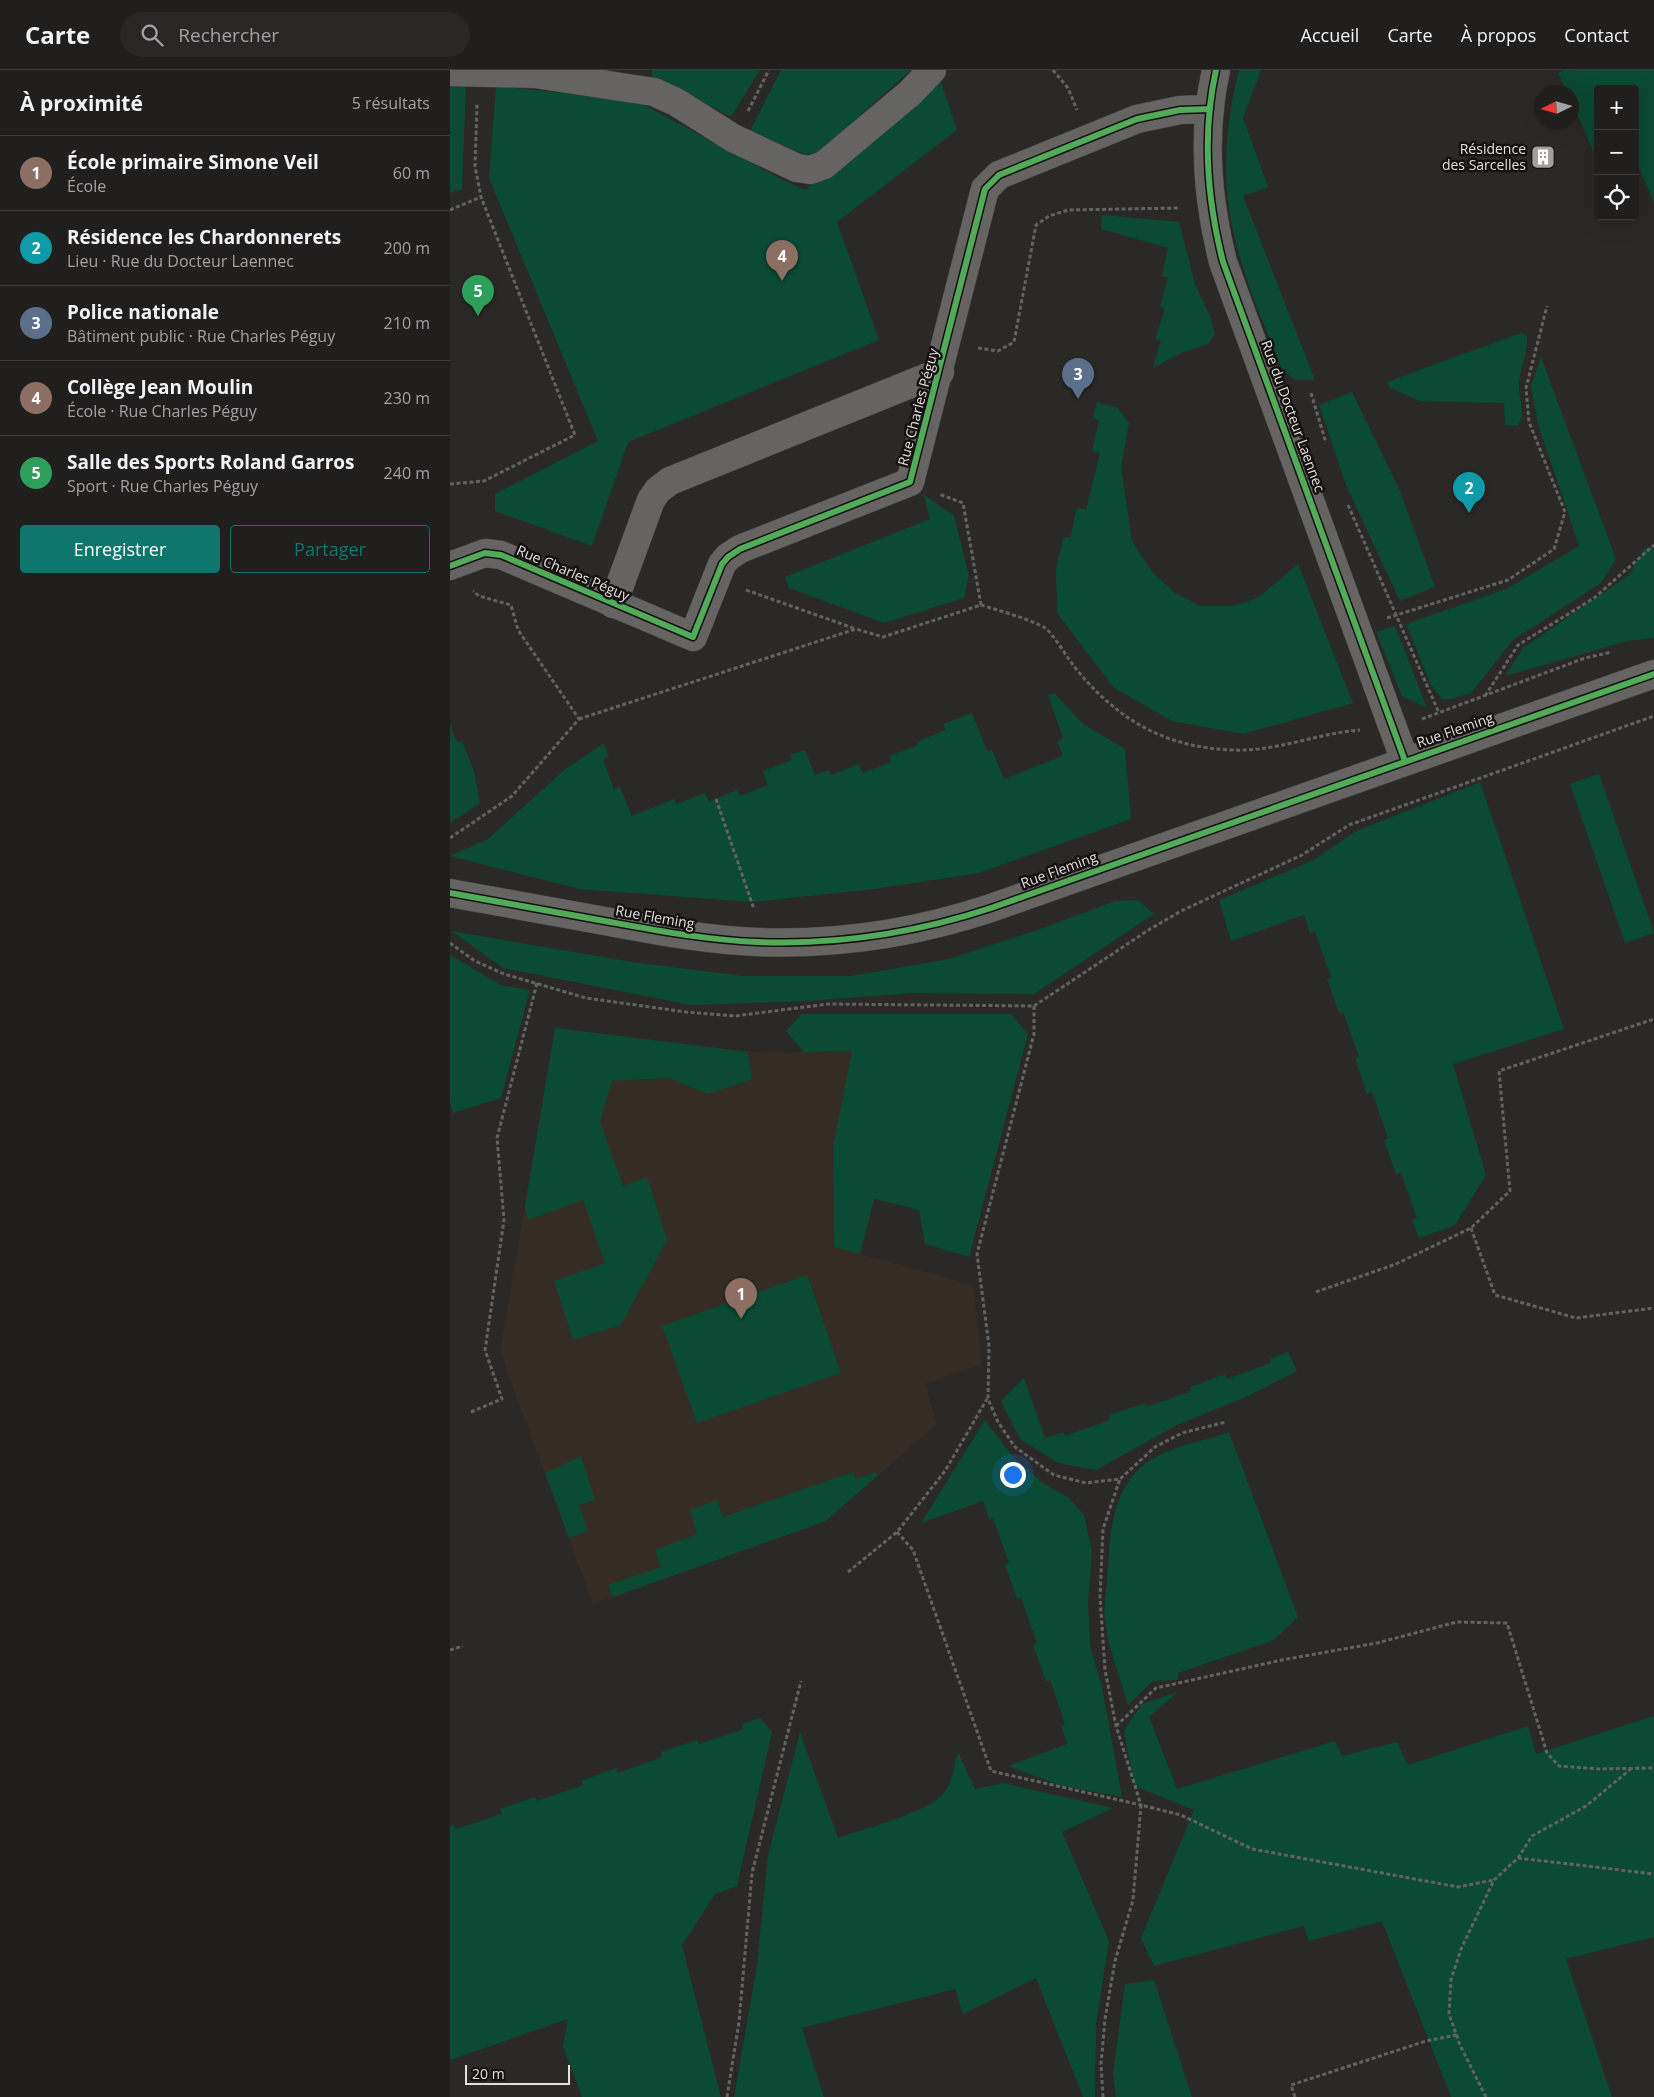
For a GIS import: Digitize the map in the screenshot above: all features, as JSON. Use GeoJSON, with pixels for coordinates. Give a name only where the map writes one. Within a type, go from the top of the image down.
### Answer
{"type":"FeatureCollection","features":[{"type":"Feature","properties":{"kind":"street"},"geometry":{"type":"LineString","coordinates":[[450,72],[536,74],[654,92],[676,102],[733,138],[796,168],[810,170],[824,165],[910,93],[932,70]]}},
{"type":"Feature","properties":{"kind":"street","name":"Rue du Docteur Laennec"},"geometry":{"type":"LineString","coordinates":[[1216,70],[1210,109],[1209,186],[1223,262],[1406,761]]}},
{"type":"Feature","properties":{"kind":"street","name":"Rue Charles Péguy"},"geometry":{"type":"LineString","coordinates":[[454,564],[485,553],[501,555],[693,637],[716,579],[728,557],[740,549],[910,482],[940,372],[985,189],[990,181],[1006,172],[1088,138],[1153,114],[1180,110],[1210,109]]}},
{"type":"Feature","properties":{"kind":"street","name":"Rue Charles Péguy"},"geometry":{"type":"LineString","coordinates":[[613,604],[651,500],[658,490],[670,482],[940,372]]}},
{"type":"Feature","properties":{"kind":"street","name":"Rue Fleming"},"geometry":{"type":"LineString","coordinates":[[450,893],[663,932],[724,940],[766,942],[822,941],[881,936],[962,918],[1654,674]]}},
{"type":"Feature","properties":{"kind":"path"},"geometry":{"type":"LineString","coordinates":[[733,138],[769,70]]}},
{"type":"Feature","properties":{"kind":"path"},"geometry":{"type":"LineString","coordinates":[[1053,70],[1068,88],[1088,138]]}},
{"type":"Feature","properties":{"kind":"path"},"geometry":{"type":"LineString","coordinates":[[450,484],[484,481],[575,435],[481,197],[475,166],[478,72]]}},
{"type":"Feature","properties":{"kind":"path"},"geometry":{"type":"LineString","coordinates":[[450,210],[481,197]]}},
{"type":"Feature","properties":{"kind":"path"},"geometry":{"type":"LineString","coordinates":[[947,344],[998,351],[1014,342],[1036,225],[1049,216],[1068,210],[1212,207]]}},
{"type":"Feature","properties":{"kind":"path"},"geometry":{"type":"LineString","coordinates":[[1358,628],[1508,580],[1554,549],[1565,512],[1529,422],[1526,388],[1547,306]]}},
{"type":"Feature","properties":{"kind":"path"},"geometry":{"type":"LineString","coordinates":[[1311,393],[1327,448]]}},
{"type":"Feature","properties":{"kind":"path"},"geometry":{"type":"LineString","coordinates":[[910,482],[963,503],[981,605]]}},
{"type":"Feature","properties":{"kind":"path"},"geometry":{"type":"LineString","coordinates":[[1347,502],[1439,713]]}},
{"type":"Feature","properties":{"kind":"path"},"geometry":{"type":"LineString","coordinates":[[1484,696],[1518,645],[1594,598],[1654,545]]}},
{"type":"Feature","properties":{"kind":"path"},"geometry":{"type":"LineString","coordinates":[[454,564],[468,585],[479,596],[511,605],[518,630],[579,720]]}},
{"type":"Feature","properties":{"kind":"path"},"geometry":{"type":"LineString","coordinates":[[716,579],[883,637],[981,605],[1046,628],[1085,680],[1111,705],[1145,730],[1163,738],[1194,745],[1235,750],[1270,746],[1334,732],[1395,728],[1585,658],[1620,651]]}},
{"type":"Feature","properties":{"kind":"path"},"geometry":{"type":"LineString","coordinates":[[450,838],[512,796],[579,720],[856,629]]}},
{"type":"Feature","properties":{"kind":"path"},"geometry":{"type":"LineString","coordinates":[[450,944],[475,961],[504,974],[586,998],[686,1012],[735,1016],[828,1004],[1034,1006],[1150,929],[1183,910],[1302,856],[1349,825],[1654,716]]}},
{"type":"Feature","properties":{"kind":"path"},"geometry":{"type":"LineString","coordinates":[[716,799],[766,942]]}},
{"type":"Feature","properties":{"kind":"path"},"geometry":{"type":"LineString","coordinates":[[472,1412],[502,1399],[485,1350],[504,1220],[497,1138],[537,983]]}},
{"type":"Feature","properties":{"kind":"path"},"geometry":{"type":"LineString","coordinates":[[1034,1006],[1034,1034],[977,1254],[989,1346],[988,1399],[998,1422],[1015,1447],[1054,1474],[1086,1483],[1120,1479]]}},
{"type":"Feature","properties":{"kind":"path"},"geometry":{"type":"LineString","coordinates":[[1316,1292],[1396,1264],[1471,1228],[1510,1191],[1499,1071],[1654,1020]]}},
{"type":"Feature","properties":{"kind":"path"},"geometry":{"type":"LineString","coordinates":[[1471,1228],[1495,1295],[1576,1318],[1654,1308]]}},
{"type":"Feature","properties":{"kind":"path"},"geometry":{"type":"LineString","coordinates":[[848,1572],[897,1532],[945,1471],[988,1399]]}},
{"type":"Feature","properties":{"kind":"path"},"geometry":{"type":"LineString","coordinates":[[1103,2097],[1101,2064],[1105,2019],[1115,1961],[1133,1900],[1141,1805],[1116,1726],[1105,1670],[1100,1597],[1103,1529],[1120,1479],[1156,1448],[1182,1433],[1226,1422]]}},
{"type":"Feature","properties":{"kind":"path"},"geometry":{"type":"LineString","coordinates":[[897,1532],[913,1550],[991,1771],[1181,1815],[1252,1849],[1458,1887],[1494,1880]]}},
{"type":"Feature","properties":{"kind":"path"},"geometry":{"type":"LineString","coordinates":[[1116,1726],[1156,1688],[1282,1660],[1378,1642],[1457,1622],[1506,1623],[1546,1753],[1559,1766],[1654,1768]]}},
{"type":"Feature","properties":{"kind":"path"},"geometry":{"type":"LineString","coordinates":[[450,1650],[463,1646]]}},
{"type":"Feature","properties":{"kind":"path"},"geometry":{"type":"LineString","coordinates":[[727,2097],[739,2022],[752,1873],[801,1681]]}},
{"type":"Feature","properties":{"kind":"path"},"geometry":{"type":"LineString","coordinates":[[1486,2097],[1449,2014],[1451,1980],[1462,1948],[1494,1880],[1518,1858],[1532,1836],[1586,1806],[1632,1768]]}},
{"type":"Feature","properties":{"kind":"path"},"geometry":{"type":"LineString","coordinates":[[1518,1858],[1654,1874]]}},
{"type":"Feature","properties":{"kind":"path"},"geometry":{"type":"LineString","coordinates":[[1295,2097],[1291,2085],[1426,2041],[1457,2035]]}},
{"type":"Feature","properties":{"kind":"shaded area"},"geometry":{"type":"Polygon","coordinates":[[[555,1028],[765,1053],[910,1049],[860,1254],[973,1285],[982,1364],[925,1384],[937,1424],[826,1521],[593,1604],[500,1352],[555,1028]]]}},
{"type":"Feature","properties":{"kind":"green space"},"geometry":{"type":"Polygon","coordinates":[[[652,70],[760,70],[731,117],[666,83],[652,80],[652,70]]]}},
{"type":"Feature","properties":{"kind":"green space"},"geometry":{"type":"Polygon","coordinates":[[[781,70],[911,70],[819,152],[806,155],[750,131],[781,70]]]}},
{"type":"Feature","properties":{"kind":"green space"},"geometry":{"type":"Polygon","coordinates":[[[1239,70],[1261,70],[1243,118],[1268,187],[1243,196],[1315,380],[1296,380],[1283,371],[1251,292],[1238,250],[1229,209],[1226,157],[1229,122],[1239,70]]]}},
{"type":"Feature","properties":{"kind":"green space"},"geometry":{"type":"Polygon","coordinates":[[[1564,70],[1654,70],[1654,203],[1639,167],[1639,85],[1594,85],[1594,153],[1579,118],[1579,85],[1564,85],[1558,73],[1564,70]]]}},
{"type":"Feature","properties":{"kind":"green space"},"geometry":{"type":"Polygon","coordinates":[[[941,82],[957,130],[837,222],[879,340],[628,442],[592,546],[495,511],[495,494],[598,441],[489,178],[496,86],[635,100],[805,190],[941,82]]]}},
{"type":"Feature","properties":{"kind":"green space"},"geometry":{"type":"Polygon","coordinates":[[[466,83],[462,189],[450,193],[450,84],[466,83]]]}},
{"type":"Feature","properties":{"kind":"green space"},"geometry":{"type":"Polygon","coordinates":[[[1102,215],[1179,222],[1195,284],[1209,314],[1215,334],[1208,344],[1181,353],[1153,368],[1161,340],[1155,339],[1165,309],[1160,306],[1168,278],[1162,276],[1168,248],[1101,229],[1102,215]]]}},
{"type":"Feature","properties":{"kind":"green space"},"geometry":{"type":"Polygon","coordinates":[[[1521,333],[1527,336],[1527,342],[1519,384],[1522,415],[1518,426],[1505,425],[1504,403],[1420,401],[1390,388],[1387,382],[1521,333]]]}},
{"type":"Feature","properties":{"kind":"green space"},"geometry":{"type":"Polygon","coordinates":[[[1541,357],[1616,559],[1601,583],[1513,640],[1471,693],[1451,699],[1442,699],[1431,685],[1406,624],[1506,589],[1579,546],[1538,424],[1531,386],[1541,357]]]}},
{"type":"Feature","properties":{"kind":"green space"},"geometry":{"type":"Polygon","coordinates":[[[1352,392],[1400,491],[1435,587],[1400,601],[1346,485],[1319,405],[1352,392]]]}},
{"type":"Feature","properties":{"kind":"green space"},"geometry":{"type":"Polygon","coordinates":[[[1097,402],[1118,408],[1129,423],[1121,468],[1132,541],[1153,573],[1174,592],[1200,606],[1232,606],[1258,598],[1298,564],[1353,703],[1243,734],[1172,721],[1114,688],[1057,613],[1056,568],[1064,537],[1070,538],[1077,508],[1086,510],[1100,453],[1092,451],[1099,420],[1093,418],[1097,402]]]}},
{"type":"Feature","properties":{"kind":"green space"},"geometry":{"type":"Polygon","coordinates":[[[924,495],[954,516],[969,575],[964,598],[884,623],[789,588],[785,577],[930,519],[924,495]]]}},
{"type":"Feature","properties":{"kind":"green space"},"geometry":{"type":"Polygon","coordinates":[[[1654,546],[1654,638],[1628,641],[1505,676],[1523,648],[1629,575],[1644,549],[1654,546]]]}},
{"type":"Feature","properties":{"kind":"green space"},"geometry":{"type":"Polygon","coordinates":[[[1395,626],[1427,708],[1402,696],[1376,632],[1395,626]]]}},
{"type":"Feature","properties":{"kind":"green space"},"geometry":{"type":"Polygon","coordinates":[[[1054,693],[1083,724],[1125,749],[1131,819],[979,873],[874,889],[753,902],[579,889],[450,856],[488,839],[563,771],[604,743],[609,758],[603,760],[614,789],[620,787],[632,816],[674,799],[677,804],[705,793],[709,802],[737,790],[740,796],[768,785],[763,771],[792,760],[790,755],[805,750],[815,775],[829,770],[831,775],[859,764],[863,773],[891,762],[889,756],[918,745],[917,742],[946,730],[943,724],[972,713],[987,751],[992,750],[1004,779],[1063,756],[1057,741],[1063,738],[1048,695],[1054,693]]]}},
{"type":"Feature","properties":{"kind":"green space"},"geometry":{"type":"Polygon","coordinates":[[[450,724],[457,743],[462,741],[474,771],[480,803],[450,823],[450,724]]]}},
{"type":"Feature","properties":{"kind":"green space"},"geometry":{"type":"Polygon","coordinates":[[[1599,774],[1654,933],[1625,943],[1570,784],[1599,774]]]}},
{"type":"Feature","properties":{"kind":"green space"},"geometry":{"type":"Polygon","coordinates":[[[1480,782],[1564,1029],[1453,1064],[1486,1175],[1455,1225],[1419,1238],[1412,1220],[1417,1218],[1401,1173],[1396,1174],[1384,1140],[1388,1138],[1372,1092],[1367,1094],[1355,1058],[1359,1056],[1343,1012],[1339,1013],[1327,979],[1331,977],[1315,932],[1310,933],[1304,915],[1231,941],[1219,900],[1314,860],[1356,831],[1480,782]]]}},
{"type":"Feature","properties":{"kind":"green space"},"geometry":{"type":"Polygon","coordinates":[[[1138,900],[1154,914],[1034,994],[912,993],[808,1001],[691,1005],[503,968],[451,931],[632,962],[743,976],[851,976],[949,959],[1043,928],[1115,901],[1138,900]]]}},
{"type":"Feature","properties":{"kind":"green space"},"geometry":{"type":"Polygon","coordinates":[[[450,955],[501,985],[530,990],[501,1098],[453,1113],[450,1102],[450,955]]]}},
{"type":"Feature","properties":{"kind":"green space"},"geometry":{"type":"Polygon","coordinates":[[[802,1014],[1011,1014],[1028,1034],[969,1257],[925,1244],[919,1210],[874,1199],[860,1254],[834,1247],[833,1147],[852,1051],[804,1052],[786,1031],[802,1014]]]}},
{"type":"Feature","properties":{"kind":"green space"},"geometry":{"type":"Polygon","coordinates":[[[555,1028],[748,1052],[752,1079],[708,1094],[669,1078],[612,1081],[600,1122],[623,1186],[647,1177],[667,1240],[621,1325],[573,1340],[554,1281],[605,1263],[583,1200],[528,1220],[525,1206],[555,1028]]]}},
{"type":"Feature","properties":{"kind":"green space"},"geometry":{"type":"Polygon","coordinates":[[[807,1275],[841,1373],[697,1423],[662,1326],[807,1275]]]}},
{"type":"Feature","properties":{"kind":"green space"},"geometry":{"type":"Polygon","coordinates":[[[1288,1352],[1297,1371],[1246,1397],[1177,1425],[1096,1470],[1058,1463],[1020,1439],[1001,1401],[1024,1378],[1045,1438],[1064,1432],[1065,1436],[1110,1420],[1109,1415],[1145,1403],[1146,1407],[1192,1391],[1190,1387],[1225,1374],[1227,1379],[1271,1363],[1270,1359],[1288,1352]]]}},
{"type":"Feature","properties":{"kind":"green space"},"geometry":{"type":"Polygon","coordinates":[[[985,1420],[1013,1457],[1043,1483],[1069,1498],[1084,1515],[1092,1552],[1088,1602],[1090,1646],[1102,1687],[1122,1797],[1059,1785],[1008,1766],[1067,1744],[1061,1726],[1065,1724],[1050,1680],[1046,1681],[1033,1645],[1037,1643],[1021,1598],[1017,1599],[1005,1565],[1009,1563],[993,1518],[989,1519],[983,1501],[921,1523],[985,1420]]]}},
{"type":"Feature","properties":{"kind":"green space"},"geometry":{"type":"Polygon","coordinates":[[[1229,1432],[1298,1617],[1274,1640],[1178,1673],[1178,1680],[1153,1681],[1128,1705],[1111,1651],[1104,1615],[1111,1535],[1117,1506],[1130,1479],[1141,1467],[1151,1460],[1172,1450],[1229,1432]]]}},
{"type":"Feature","properties":{"kind":"green space"},"geometry":{"type":"Polygon","coordinates":[[[581,1456],[595,1500],[579,1505],[588,1531],[569,1538],[545,1473],[581,1456]]]}},
{"type":"Feature","properties":{"kind":"green space"},"geometry":{"type":"Polygon","coordinates":[[[853,1472],[856,1479],[876,1472],[878,1475],[826,1521],[613,1597],[608,1585],[661,1567],[655,1550],[697,1534],[690,1510],[717,1500],[723,1517],[853,1472]]]}},
{"type":"Feature","properties":{"kind":"green space"},"geometry":{"type":"Polygon","coordinates":[[[1178,1692],[1149,1717],[1177,1789],[1335,1741],[1342,1756],[1397,1742],[1408,1765],[1528,1726],[1536,1754],[1654,1716],[1654,1937],[1566,1959],[1612,2097],[1451,2097],[1382,1921],[1309,1941],[1304,1926],[1154,1966],[1141,1938],[1194,1810],[1134,1786],[1124,1730],[1142,1704],[1178,1692]]]}},
{"type":"Feature","properties":{"kind":"green space"},"geometry":{"type":"Polygon","coordinates":[[[760,1718],[772,1732],[737,1886],[715,1894],[682,1945],[721,2097],[582,2097],[563,2046],[568,2019],[450,2060],[450,1826],[454,1825],[456,1829],[502,1814],[500,1809],[535,1797],[537,1801],[583,1785],[581,1781],[616,1768],[618,1773],[662,1757],[661,1752],[697,1740],[699,1744],[743,1729],[742,1724],[760,1718]]]}},
{"type":"Feature","properties":{"kind":"green space"},"geometry":{"type":"Polygon","coordinates":[[[800,1732],[838,1838],[876,1826],[931,1804],[943,1794],[950,1783],[958,1752],[975,1789],[1003,1783],[1113,1808],[1062,1832],[1109,1941],[1096,2024],[1095,2097],[1083,2097],[1036,1978],[963,2014],[955,1989],[802,2028],[824,2097],[734,2097],[757,1966],[768,1855],[800,1732]]]}},
{"type":"Feature","properties":{"kind":"green space"},"geometry":{"type":"Polygon","coordinates":[[[1154,1980],[1192,2097],[1116,2097],[1113,2073],[1125,1984],[1154,1980]]]}},
{"type":"Feature","properties":{"kind":"cycle path"},"geometry":{"type":"LineString","coordinates":[[1216,70],[1209,118],[1208,166],[1213,214],[1223,262],[1405,761]]}},
{"type":"Feature","properties":{"kind":"cycle path"},"geometry":{"type":"LineString","coordinates":[[450,566],[485,553],[501,555],[693,637],[722,564],[728,557],[740,549],[910,482],[985,189],[999,175],[1137,119],[1180,110],[1210,109]]}},
{"type":"Feature","properties":{"kind":"cycle path"},"geometry":{"type":"LineString","coordinates":[[450,893],[665,932],[738,941],[817,941],[905,931],[991,908],[1654,674]]}},
{"type":"Feature","properties":{"kind":"place","name":"Résidence des Sarcelles"},"geometry":{"type":"Point","coordinates":[1543,157]}},
{"type":"Feature","properties":{"kind":"place","name":"Collège Jean Moulin"},"geometry":{"type":"Point","coordinates":[782,281]}},
{"type":"Feature","properties":{"kind":"place","name":"Salle des Sports Roland Garros"},"geometry":{"type":"Point","coordinates":[478,316]}},
{"type":"Feature","properties":{"kind":"place","name":"Police nationale"},"geometry":{"type":"Point","coordinates":[1078,399]}},
{"type":"Feature","properties":{"kind":"place","name":"Résidence les Chardonnerets"},"geometry":{"type":"Point","coordinates":[1469,513]}},
{"type":"Feature","properties":{"kind":"place","name":"École primaire Simone Veil"},"geometry":{"type":"Point","coordinates":[741,1319]}}]}
